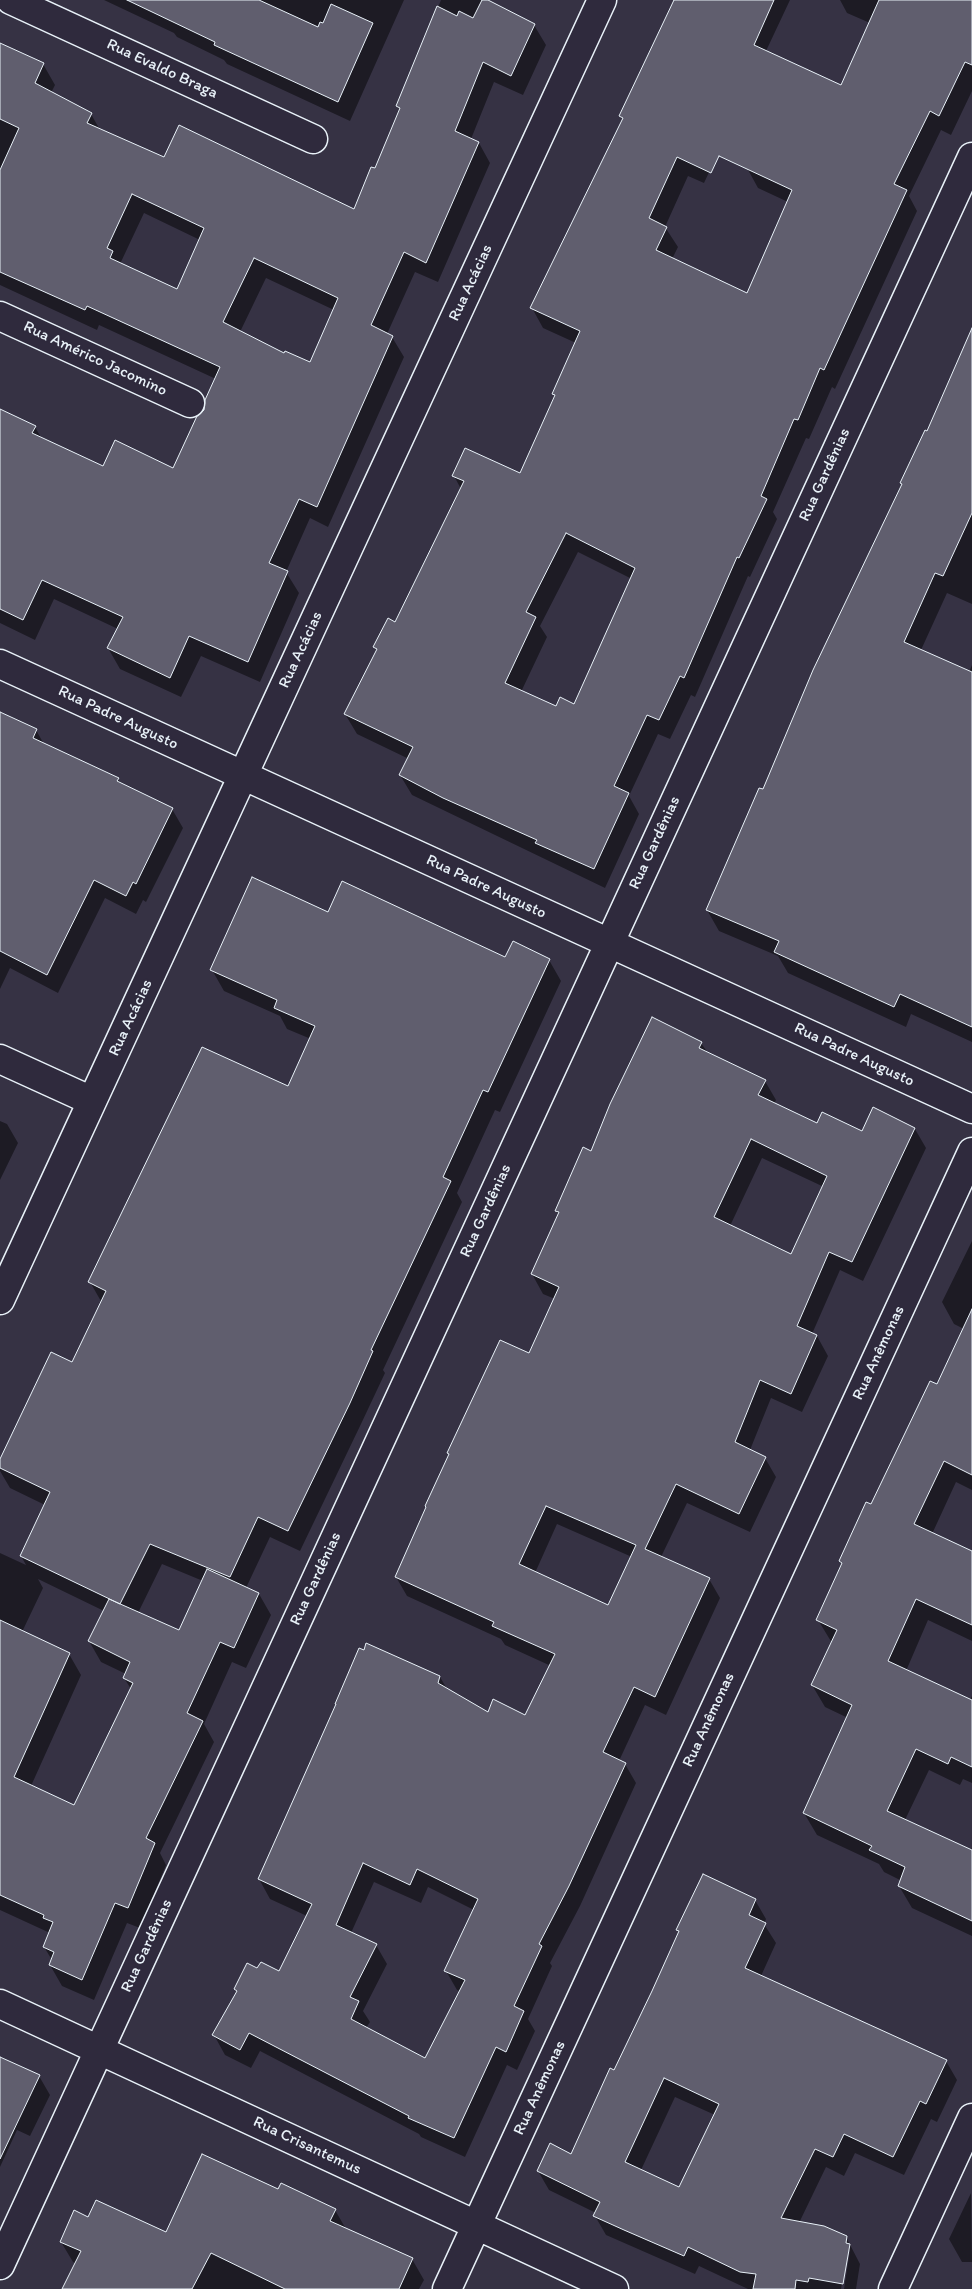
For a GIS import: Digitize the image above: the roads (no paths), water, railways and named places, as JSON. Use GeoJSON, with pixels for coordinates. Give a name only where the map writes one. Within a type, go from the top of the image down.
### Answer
{"type":"FeatureCollection","features":[{"type":"Feature","properties":{"kind":"street","name":"Rua Evaldo Braga"},"geometry":{"type":"LineString","coordinates":[[11,0],[312,139]]}},
{"type":"Feature","properties":{"kind":"street","name":"Rua Acácias"},"geometry":{"type":"LineString","coordinates":[[0,1300],[602,0]]}},
{"type":"Feature","properties":{"kind":"street","name":"Rua Gardênias"},"geometry":{"type":"LineString","coordinates":[[0,2265],[972,157]]}},
{"type":"Feature","properties":{"kind":"street","name":"Rua Américo Jacomino"},"geometry":{"type":"LineString","coordinates":[[0,316],[190,403]]}},
{"type":"Feature","properties":{"kind":"street","name":"Rua Padre Augusto"},"geometry":{"type":"LineString","coordinates":[[0,664],[972,1109]]}},
{"type":"Feature","properties":{"kind":"street"},"geometry":{"type":"LineString","coordinates":[[0,1059],[92,1101]]}},
{"type":"Feature","properties":{"kind":"street","name":"Rua Anêmonas"},"geometry":{"type":"LineString","coordinates":[[447,2289],[972,1152]]}},
{"type":"Feature","properties":{"kind":"street","name":"Rua Crisantemus"},"geometry":{"type":"LineString","coordinates":[[0,2004],[614,2289]]}},
{"type":"Feature","properties":{"kind":"street"},"geometry":{"type":"LineString","coordinates":[[893,2289],[972,2118]]}}]}
